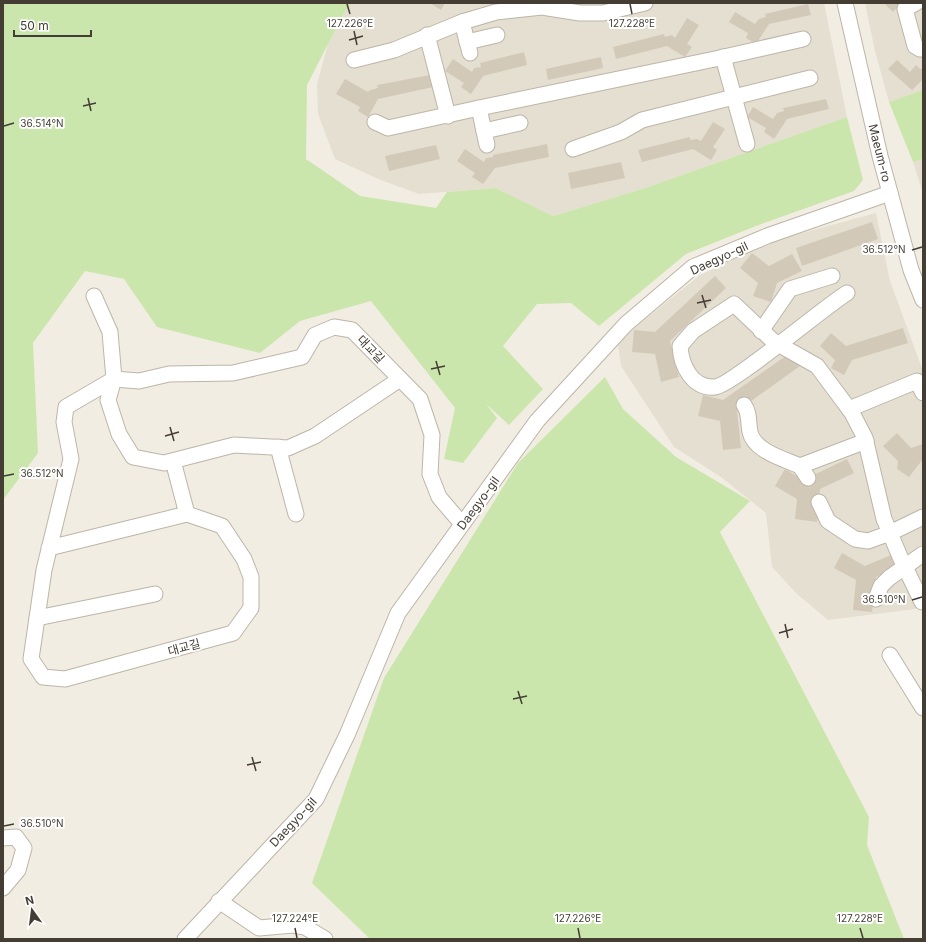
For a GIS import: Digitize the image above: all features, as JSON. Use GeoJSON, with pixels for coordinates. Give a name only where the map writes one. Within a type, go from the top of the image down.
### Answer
{"type":"FeatureCollection","features":[{"type":"Feature","properties":{"kind":"street"},"geometry":{"type":"LineString","coordinates":[[354,60],[394,50],[427,35],[462,22],[496,12],[542,7],[580,13],[603,13],[645,3]]}},
{"type":"Feature","properties":{"kind":"street","name":"Maeum-ro"},"geometry":{"type":"LineString","coordinates":[[845,3],[890,193],[911,270],[923,300]]}},
{"type":"Feature","properties":{"kind":"street"},"geometry":{"type":"LineString","coordinates":[[916,3],[905,8],[916,46],[920,49],[923,48]]}},
{"type":"Feature","properties":{"kind":"street"},"geometry":{"type":"LineString","coordinates":[[462,22],[468,48],[497,35]]}},
{"type":"Feature","properties":{"kind":"street"},"geometry":{"type":"LineString","coordinates":[[427,35],[448,116]]}},
{"type":"Feature","properties":{"kind":"street"},"geometry":{"type":"LineString","coordinates":[[376,122],[388,128],[723,58],[803,39]]}},
{"type":"Feature","properties":{"kind":"street"},"geometry":{"type":"LineString","coordinates":[[723,58],[747,144]]}},
{"type":"Feature","properties":{"kind":"street"},"geometry":{"type":"LineString","coordinates":[[573,149],[622,132],[642,120],[810,78]]}},
{"type":"Feature","properties":{"kind":"street"},"geometry":{"type":"LineString","coordinates":[[478,108],[485,138],[520,123]]}},
{"type":"Feature","properties":{"kind":"street","name":"Daegyo-gil"},"geometry":{"type":"LineString","coordinates":[[185,939],[316,799],[347,735],[398,613],[537,421],[626,324],[693,267],[766,236],[890,193]]}},
{"type":"Feature","properties":{"kind":"street"},"geometry":{"type":"LineString","coordinates":[[761,331],[790,289],[832,276]]}},
{"type":"Feature","properties":{"kind":"street"},"geometry":{"type":"LineString","coordinates":[[847,293],[778,344],[731,387],[716,388],[701,385],[691,377],[681,359],[680,346],[693,331],[734,304],[761,331],[778,344],[817,366],[849,409],[866,441],[884,519],[904,566],[922,602]]}},
{"type":"Feature","properties":{"kind":"street"},"geometry":{"type":"LineString","coordinates":[[94,296],[110,332],[114,379],[108,400],[119,434],[132,457],[164,463],[234,445],[288,448],[315,436],[400,379]]}},
{"type":"Feature","properties":{"kind":"street","name":"대교길"},"geometry":{"type":"LineString","coordinates":[[187,514],[222,526],[244,558],[251,578],[251,608],[234,633],[64,679],[43,677],[31,660],[44,570],[71,459],[64,422],[66,407],[114,379],[139,381],[169,374],[233,373],[302,357],[315,335],[334,327],[352,330],[420,399],[432,435],[430,474],[439,497],[462,524]]}},
{"type":"Feature","properties":{"kind":"street"},"geometry":{"type":"LineString","coordinates":[[849,409],[917,381],[923,393]]}},
{"type":"Feature","properties":{"kind":"street"},"geometry":{"type":"LineString","coordinates":[[744,405],[748,411],[750,435],[756,444],[804,472],[866,441]]}},
{"type":"Feature","properties":{"kind":"street"},"geometry":{"type":"LineString","coordinates":[[278,448],[296,514]]}},
{"type":"Feature","properties":{"kind":"street"},"geometry":{"type":"LineString","coordinates":[[49,548],[187,514],[173,461]]}},
{"type":"Feature","properties":{"kind":"street"},"geometry":{"type":"LineString","coordinates":[[819,502],[828,521],[855,539],[868,541],[890,533],[923,516]]}},
{"type":"Feature","properties":{"kind":"street"},"geometry":{"type":"LineString","coordinates":[[876,599],[881,586],[904,566],[922,557]]}},
{"type":"Feature","properties":{"kind":"street"},"geometry":{"type":"LineString","coordinates":[[37,618],[155,594]]}},
{"type":"Feature","properties":{"kind":"street"},"geometry":{"type":"LineString","coordinates":[[890,655],[923,708]]}},
{"type":"Feature","properties":{"kind":"street"},"geometry":{"type":"LineString","coordinates":[[3,838],[16,837],[24,848],[18,870],[3,888]]}},
{"type":"Feature","properties":{"kind":"street"},"geometry":{"type":"LineString","coordinates":[[219,901],[259,928],[289,933],[293,925],[305,927],[325,939]]}},
{"type":"Feature","properties":{"kind":"shaded area"},"geometry":{"type":"Polygon","coordinates":[[[352,3],[824,3],[847,117],[642,189],[553,216],[496,188],[419,194],[378,179],[335,159],[318,114],[317,84],[328,44],[344,13],[352,3]]]}},
{"type":"Feature","properties":{"kind":"shaded area"},"geometry":{"type":"Polygon","coordinates":[[[865,3],[923,3],[923,90],[889,102],[875,51],[865,3]]]}},
{"type":"Feature","properties":{"kind":"shaded area"},"geometry":{"type":"Polygon","coordinates":[[[923,159],[923,194],[913,162],[923,159]]]}},
{"type":"Feature","properties":{"kind":"shaded area"},"geometry":{"type":"Polygon","coordinates":[[[876,213],[890,281],[923,371],[923,608],[828,620],[797,594],[772,567],[766,513],[721,477],[674,447],[621,366],[618,345],[633,329],[700,275],[772,241],[876,213]]]}},
{"type":"Feature","properties":{"kind":"green space"},"geometry":{"type":"Polygon","coordinates":[[[3,3],[352,3],[344,13],[307,85],[306,159],[360,196],[436,208],[447,192],[496,188],[553,216],[642,189],[847,117],[863,180],[854,191],[756,226],[686,254],[599,326],[571,303],[537,304],[503,346],[543,389],[509,425],[486,404],[497,418],[463,463],[444,459],[455,408],[371,301],[300,321],[260,353],[157,327],[124,279],[85,271],[33,343],[38,453],[3,500],[3,3]]]}},
{"type":"Feature","properties":{"kind":"green space"},"geometry":{"type":"Polygon","coordinates":[[[923,90],[923,159],[913,162],[889,102],[923,90]]]}},
{"type":"Feature","properties":{"kind":"green space"},"geometry":{"type":"Polygon","coordinates":[[[605,377],[623,409],[676,457],[750,501],[720,532],[869,817],[867,845],[904,939],[370,939],[312,883],[384,678],[518,463],[605,377]]]}},
{"type":"Feature","properties":{"kind":"building"},"geometry":{"type":"Polygon","coordinates":[[[430,3],[445,3],[441,10],[430,3]]]}},
{"type":"Feature","properties":{"kind":"building"},"geometry":{"type":"Polygon","coordinates":[[[884,3],[901,3],[893,12],[884,3]]]}},
{"type":"Feature","properties":{"kind":"building"},"geometry":{"type":"Polygon","coordinates":[[[808,4],[811,15],[769,24],[756,44],[746,38],[748,33],[729,22],[735,12],[755,24],[759,19],[766,17],[765,14],[808,4]]]}},
{"type":"Feature","properties":{"kind":"building"},"geometry":{"type":"Polygon","coordinates":[[[687,18],[699,25],[687,44],[692,47],[685,57],[667,46],[616,59],[613,47],[664,34],[665,37],[672,35],[675,38],[687,18]]]}},
{"type":"Feature","properties":{"kind":"building"},"geometry":{"type":"Polygon","coordinates":[[[524,52],[527,65],[483,76],[471,94],[461,87],[464,83],[445,71],[453,59],[472,72],[474,68],[481,67],[480,63],[524,52]]]}},
{"type":"Feature","properties":{"kind":"building"},"geometry":{"type":"Polygon","coordinates":[[[601,57],[603,68],[548,80],[546,69],[601,57]]]}},
{"type":"Feature","properties":{"kind":"building"},"geometry":{"type":"Polygon","coordinates":[[[897,60],[910,72],[916,65],[920,69],[923,68],[923,79],[912,90],[888,69],[897,60]]]}},
{"type":"Feature","properties":{"kind":"building"},"geometry":{"type":"Polygon","coordinates":[[[430,75],[433,87],[378,99],[368,117],[358,111],[360,107],[336,94],[345,79],[368,92],[378,88],[377,85],[430,75]]]}},
{"type":"Feature","properties":{"kind":"building"},"geometry":{"type":"Polygon","coordinates":[[[826,99],[829,109],[787,119],[774,139],[764,132],[766,128],[747,117],[753,107],[773,119],[777,113],[784,111],[783,108],[826,99]]]}},
{"type":"Feature","properties":{"kind":"building"},"geometry":{"type":"Polygon","coordinates":[[[713,122],[725,129],[713,147],[717,150],[711,160],[693,149],[642,162],[638,150],[690,137],[690,140],[697,139],[701,141],[713,122]]]}},
{"type":"Feature","properties":{"kind":"building"},"geometry":{"type":"Polygon","coordinates":[[[547,144],[549,157],[495,168],[483,184],[472,177],[475,173],[457,161],[465,149],[484,162],[486,158],[493,157],[493,155],[547,144]]]}},
{"type":"Feature","properties":{"kind":"building"},"geometry":{"type":"Polygon","coordinates":[[[436,145],[440,159],[389,171],[385,156],[436,145]]]}},
{"type":"Feature","properties":{"kind":"building"},"geometry":{"type":"Polygon","coordinates":[[[621,162],[625,178],[571,189],[568,173],[621,162]]]}},
{"type":"Feature","properties":{"kind":"building"},"geometry":{"type":"Polygon","coordinates":[[[872,222],[878,239],[802,266],[796,248],[872,222]]]}},
{"type":"Feature","properties":{"kind":"building"},"geometry":{"type":"Polygon","coordinates":[[[752,253],[769,266],[792,254],[802,271],[777,283],[771,302],[753,296],[758,283],[740,268],[752,253]]]}},
{"type":"Feature","properties":{"kind":"building"},"geometry":{"type":"Polygon","coordinates":[[[715,276],[726,288],[670,341],[679,377],[661,382],[655,354],[632,352],[634,330],[655,332],[715,276]]]}},
{"type":"Feature","properties":{"kind":"building"},"geometry":{"type":"Polygon","coordinates":[[[903,328],[908,343],[852,360],[844,375],[831,368],[835,360],[820,346],[831,333],[846,346],[903,328]]]}},
{"type":"Feature","properties":{"kind":"building"},"geometry":{"type":"Polygon","coordinates":[[[790,353],[800,366],[737,411],[741,448],[723,450],[720,421],[698,416],[703,395],[723,400],[790,353]]]}},
{"type":"Feature","properties":{"kind":"building"},"geometry":{"type":"Polygon","coordinates":[[[897,433],[911,448],[923,444],[923,459],[909,477],[897,469],[898,461],[883,446],[897,433]]]}},
{"type":"Feature","properties":{"kind":"building"},"geometry":{"type":"Polygon","coordinates":[[[847,459],[854,473],[820,489],[817,522],[795,519],[797,499],[775,486],[785,469],[803,480],[847,459]]]}},
{"type":"Feature","properties":{"kind":"building"},"geometry":{"type":"Polygon","coordinates":[[[842,553],[865,566],[891,555],[897,568],[876,577],[872,612],[853,610],[856,580],[834,568],[842,553]]]}}]}
